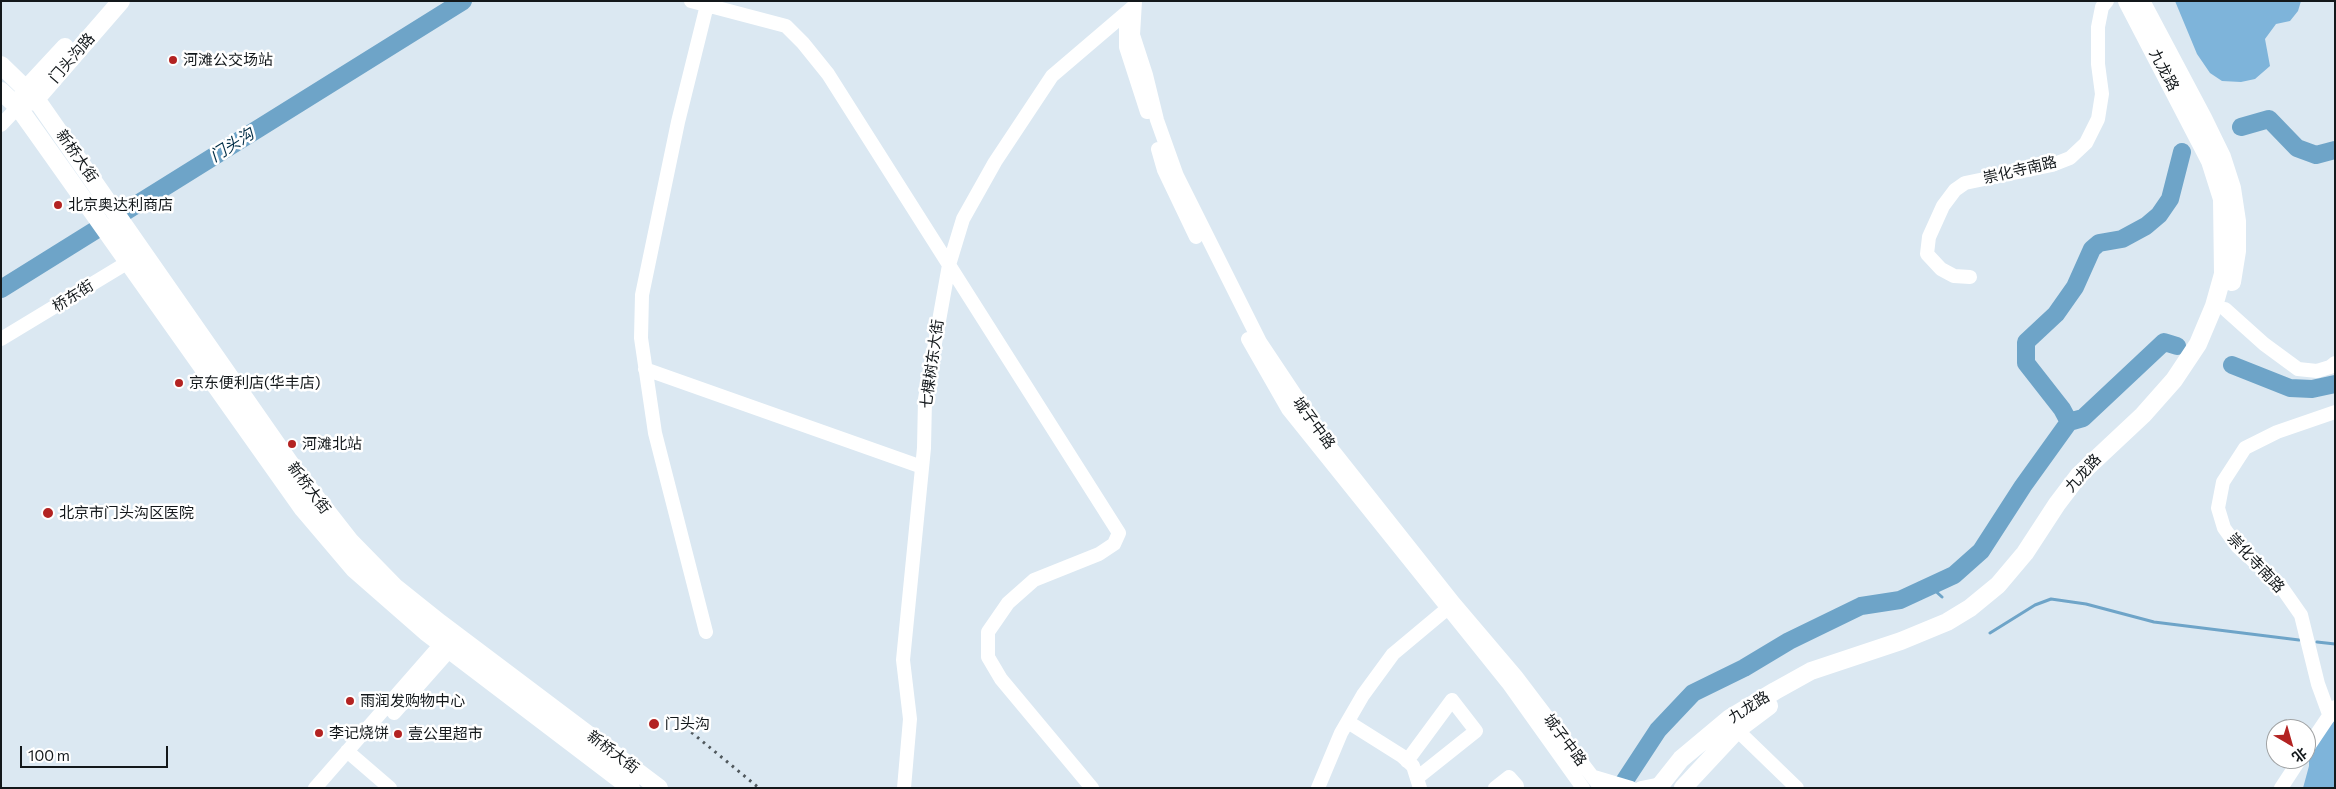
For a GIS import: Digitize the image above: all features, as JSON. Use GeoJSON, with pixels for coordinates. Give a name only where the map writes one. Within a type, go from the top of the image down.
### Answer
{"type":"FeatureCollection","features":[{"type":"Feature","properties":{"kind":"main road","name":"门头沟路"},"geometry":{"type":"LineString","coordinates":[[31,94],[105,1]]}},
{"type":"Feature","properties":{"kind":"main road","name":"门头沟路"},"geometry":{"type":"LineString","coordinates":[[18,107],[121,1]]}},
{"type":"Feature","properties":{"kind":"main road","name":"九龙路"},"geometry":{"type":"LineString","coordinates":[[1660,786],[1681,759],[1730,718],[1774,691],[1811,671],[1901,641],[1947,622],[1970,608],[1998,585],[2025,553],[2057,504],[2079,476],[2143,415],[2174,380],[2198,344],[2214,306],[2223,274],[2222,199],[2210,161],[2127,1]]}},
{"type":"Feature","properties":{"kind":"main road","name":"九龙路"},"geometry":{"type":"LineString","coordinates":[[1683,788],[1737,730],[1762,710],[1797,689],[1835,673],[1916,647],[1946,634],[1999,600],[2032,562],[2084,485],[2153,418],[2197,366],[2215,335],[2225,309],[2237,251],[2237,221],[2232,188],[2222,157],[2141,1]]}},
{"type":"Feature","properties":{"kind":"main road","name":"新桥大街"},"geometry":{"type":"LineString","coordinates":[[1,65],[31,94],[96,182],[321,505],[350,541],[451,641],[631,788]]}},
{"type":"Feature","properties":{"kind":"main road","name":"新桥大街"},"geometry":{"type":"LineString","coordinates":[[1,91],[18,107],[282,481],[328,540],[383,597],[451,641],[659,788]]}},
{"type":"Feature","properties":{"kind":"street"},"geometry":{"type":"LineString","coordinates":[[692,1],[708,3],[786,26],[803,43],[828,74],[1118,533],[1114,544],[1098,554],[1034,580],[1008,603],[988,632],[988,657],[1001,679],[1092,788]]}},
{"type":"Feature","properties":{"kind":"street","name":"崇化寺南路"},"geometry":{"type":"LineString","coordinates":[[1970,277],[1954,276],[1941,269],[1928,254],[1930,237],[1943,206],[1956,190],[1965,183],[2052,165],[2070,158],[2086,143],[2098,119],[2102,94],[2098,64],[2098,27],[2102,7],[2107,1]]}},
{"type":"Feature","properties":{"kind":"street"},"geometry":{"type":"LineString","coordinates":[[706,632],[655,433],[641,338],[642,295],[678,122],[708,3]]}},
{"type":"Feature","properties":{"kind":"street","name":"七棵树东大街"},"geometry":{"type":"LineString","coordinates":[[904,788],[910,719],[903,660],[922,467],[925,400],[949,265],[963,219],[995,162],[1052,76],[1131,5]]}},
{"type":"Feature","properties":{"kind":"street","name":"城子中路"},"geometry":{"type":"LineString","coordinates":[[1131,5],[1133,35],[1146,75],[1157,120],[1176,176],[1256,334],[1292,392],[1328,444],[1508,683],[1584,788]]}},
{"type":"Feature","properties":{"kind":"street","name":"门头沟路"},"geometry":{"type":"LineString","coordinates":[[1,125],[18,107]]}},
{"type":"Feature","properties":{"kind":"street","name":"桥东街"},"geometry":{"type":"LineString","coordinates":[[1,339],[145,252]]}},
{"type":"Feature","properties":{"kind":"street"},"geometry":{"type":"LineString","coordinates":[[2225,309],[2264,344],[2298,369],[2317,371],[2330,367],[2335,363]]}},
{"type":"Feature","properties":{"kind":"street"},"geometry":{"type":"LineString","coordinates":[[645,369],[922,467]]}},
{"type":"Feature","properties":{"kind":"street","name":"崇化寺南路"},"geometry":{"type":"LineString","coordinates":[[2332,710],[2318,684],[2301,615],[2280,585],[2237,546],[2224,528],[2218,508],[2223,482],[2245,448],[2277,432],[2335,412]]}},
{"type":"Feature","properties":{"kind":"street"},"geometry":{"type":"LineString","coordinates":[[1318,788],[1348,722],[1364,695],[1393,654],[1450,606]]}},
{"type":"Feature","properties":{"kind":"street","name":"城子中路"},"geometry":{"type":"LineString","coordinates":[[1450,606],[1516,676],[1597,782]]}},
{"type":"Feature","properties":{"kind":"street"},"geometry":{"type":"LineString","coordinates":[[315,788],[351,754],[451,641]]}},
{"type":"Feature","properties":{"kind":"street"},"geometry":{"type":"LineString","coordinates":[[1348,722],[1413,766],[1419,783],[1476,730],[1452,700],[1407,761]]}},
{"type":"Feature","properties":{"kind":"street"},"geometry":{"type":"LineString","coordinates":[[2316,735],[2332,710]]}},
{"type":"Feature","properties":{"kind":"street"},"geometry":{"type":"LineString","coordinates":[[1737,730],[1797,788]]}},
{"type":"Feature","properties":{"kind":"street"},"geometry":{"type":"LineString","coordinates":[[326,788],[351,754]]}},
{"type":"Feature","properties":{"kind":"street"},"geometry":{"type":"LineString","coordinates":[[351,754],[390,788]]}},
{"type":"Feature","properties":{"kind":"street"},"geometry":{"type":"LineString","coordinates":[[2280,788],[2293,769]]}},
{"type":"Feature","properties":{"kind":"street"},"geometry":{"type":"LineString","coordinates":[[1495,788],[1509,777],[1517,786],[1515,788]]}},
{"type":"Feature","properties":{"kind":"street"},"geometry":{"type":"LineString","coordinates":[[1597,782],[1631,788]]}},
{"type":"Feature","properties":{"kind":"street"},"geometry":{"type":"LineString","coordinates":[[1641,788],[1660,786]]}},
{"type":"Feature","properties":{"kind":"shaded area"},"geometry":{"type":"Polygon","coordinates":[[[2175,1],[2301,1],[2298,11],[2290,21],[2276,24],[2265,39],[2270,66],[2255,79],[2241,82],[2222,81],[2210,73],[2197,54],[2175,1]]]}},
{"type":"Feature","properties":{"kind":"shaded area"},"geometry":{"type":"Polygon","coordinates":[[[2335,720],[2335,788],[2303,788],[2308,769],[2316,769],[2316,743],[2335,720]]]}},
{"type":"Feature","properties":{"kind":"waterway","name":"门头沟"},"geometry":{"type":"LineString","coordinates":[[1,289],[463,1]]}},
{"type":"Feature","properties":{"kind":"waterway"},"geometry":{"type":"LineString","coordinates":[[2241,127],[2269,119],[2297,148],[2316,155],[2335,150]]}},
{"type":"Feature","properties":{"kind":"waterway"},"geometry":{"type":"LineString","coordinates":[[2069,422],[2062,409],[2026,363],[2026,342],[2056,314],[2075,287],[2092,249],[2099,243],[2122,239],[2146,226],[2159,215],[2170,199],[2182,152]]}},
{"type":"Feature","properties":{"kind":"waterway"},"geometry":{"type":"LineString","coordinates":[[1620,788],[1658,730],[1693,693],[1744,668],[1789,641],[1861,606],[1900,600],[1954,575],[1981,551],[2023,486],[2069,422],[2083,418],[2164,342],[2177,346]]}},
{"type":"Feature","properties":{"kind":"waterway"},"geometry":{"type":"LineString","coordinates":[[2232,365],[2290,388],[2312,389],[2335,384]]}},
{"type":"Feature","properties":{"kind":"waterway"},"geometry":{"type":"LineString","coordinates":[[1930,586],[1942,597]]}},
{"type":"Feature","properties":{"kind":"waterway"},"geometry":{"type":"LineString","coordinates":[[1990,633],[2035,605],[2051,599],[2086,604],[2154,622],[2299,640]]}},
{"type":"Feature","properties":{"kind":"waterway"},"geometry":{"type":"LineString","coordinates":[[2317,642],[2335,644]]}},
{"type":"Feature","properties":{"kind":"railway"},"geometry":{"type":"LineString","coordinates":[[674,718],[759,788]]}},
{"type":"Feature","properties":{"kind":"place","name":"河滩公交场站"},"geometry":{"type":"Point","coordinates":[173,60]}},
{"type":"Feature","properties":{"kind":"place","name":"北京奥达利商店"},"geometry":{"type":"Point","coordinates":[58,205]}},
{"type":"Feature","properties":{"kind":"place","name":"京东便利店(华丰店)"},"geometry":{"type":"Point","coordinates":[179,383]}},
{"type":"Feature","properties":{"kind":"place","name":"河滩北站"},"geometry":{"type":"Point","coordinates":[292,444]}},
{"type":"Feature","properties":{"kind":"place","name":"北京市门头沟区医院"},"geometry":{"type":"Point","coordinates":[48,513]}},
{"type":"Feature","properties":{"kind":"place","name":"雨润发购物中心"},"geometry":{"type":"Point","coordinates":[350,701]}},
{"type":"Feature","properties":{"kind":"place","name":"门头沟"},"geometry":{"type":"Point","coordinates":[654,724]}},
{"type":"Feature","properties":{"kind":"place","name":"李记烧饼"},"geometry":{"type":"Point","coordinates":[319,733]}},
{"type":"Feature","properties":{"kind":"place","name":"壹公里超市"},"geometry":{"type":"Point","coordinates":[398,734]}}]}
